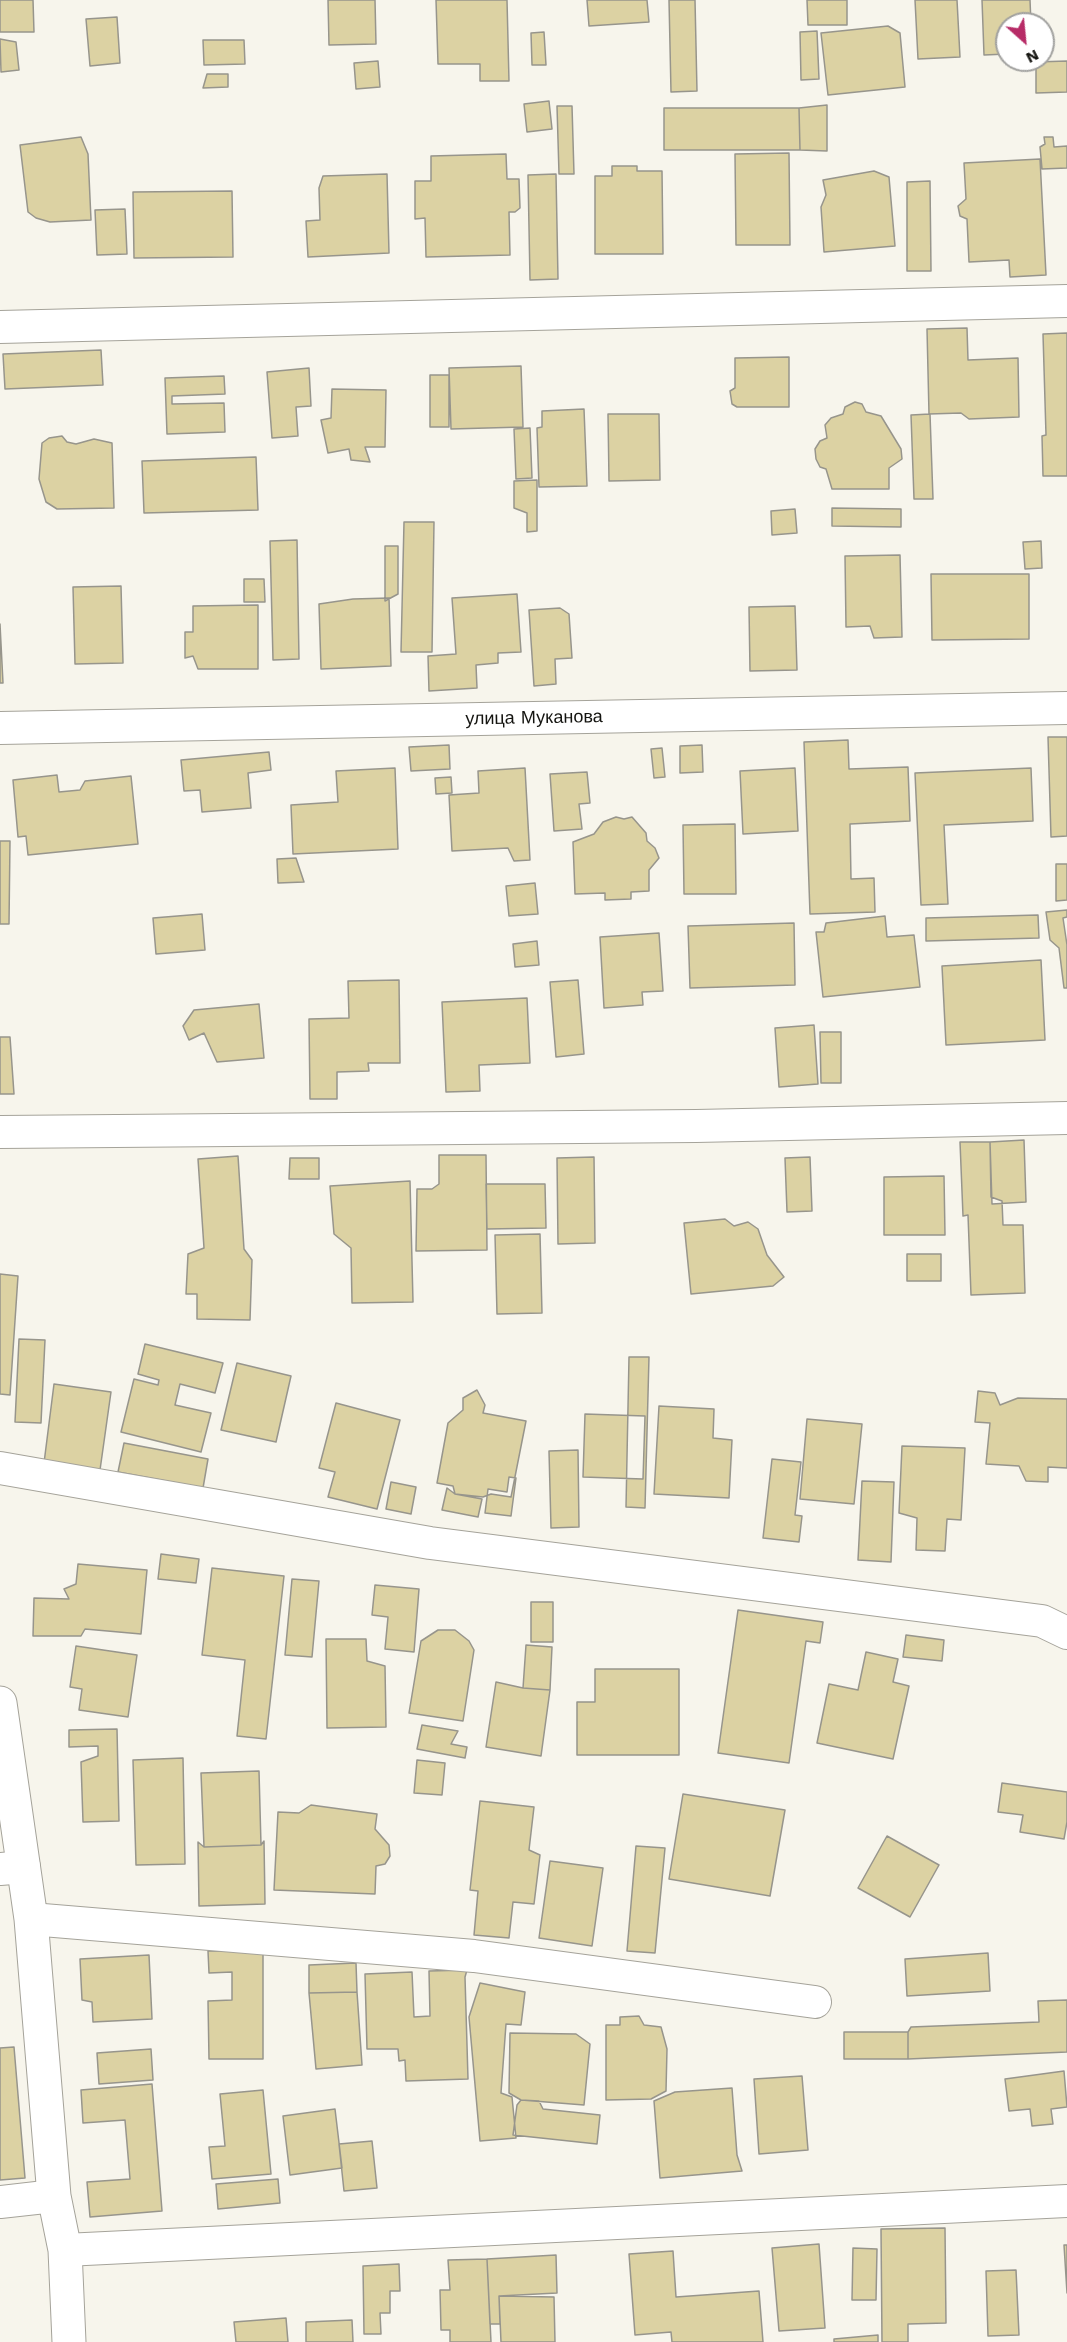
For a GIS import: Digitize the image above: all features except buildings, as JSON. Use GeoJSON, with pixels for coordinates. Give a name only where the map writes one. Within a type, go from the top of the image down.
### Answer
{"type":"FeatureCollection","features":[{"type":"Feature","properties":{"kind":"street"},"geometry":{"type":"LineString","coordinates":[[0,327],[1067,301]]}},
{"type":"Feature","properties":{"kind":"street","name":"улица Муканова"},"geometry":{"type":"LineString","coordinates":[[0,728],[1067,708]]}},
{"type":"Feature","properties":{"kind":"street"},"geometry":{"type":"LineString","coordinates":[[0,1132],[696,1126],[1067,1119]]}},
{"type":"Feature","properties":{"kind":"street"},"geometry":{"type":"LineString","coordinates":[[0,1468],[430,1543],[1042,1622],[1067,1633]]}},
{"type":"Feature","properties":{"kind":"street"},"geometry":{"type":"LineString","coordinates":[[0,1703],[12,1868],[31,1919],[54,2196],[65,2250],[69,2342]]}},
{"type":"Feature","properties":{"kind":"street"},"geometry":{"type":"LineString","coordinates":[[31,1919],[474,1956],[815,2002]]}},
{"type":"Feature","properties":{"kind":"street"},"geometry":{"type":"LineString","coordinates":[[0,2202],[54,2196]]}},
{"type":"Feature","properties":{"kind":"street"},"geometry":{"type":"LineString","coordinates":[[65,2250],[1067,2201]]}}]}
